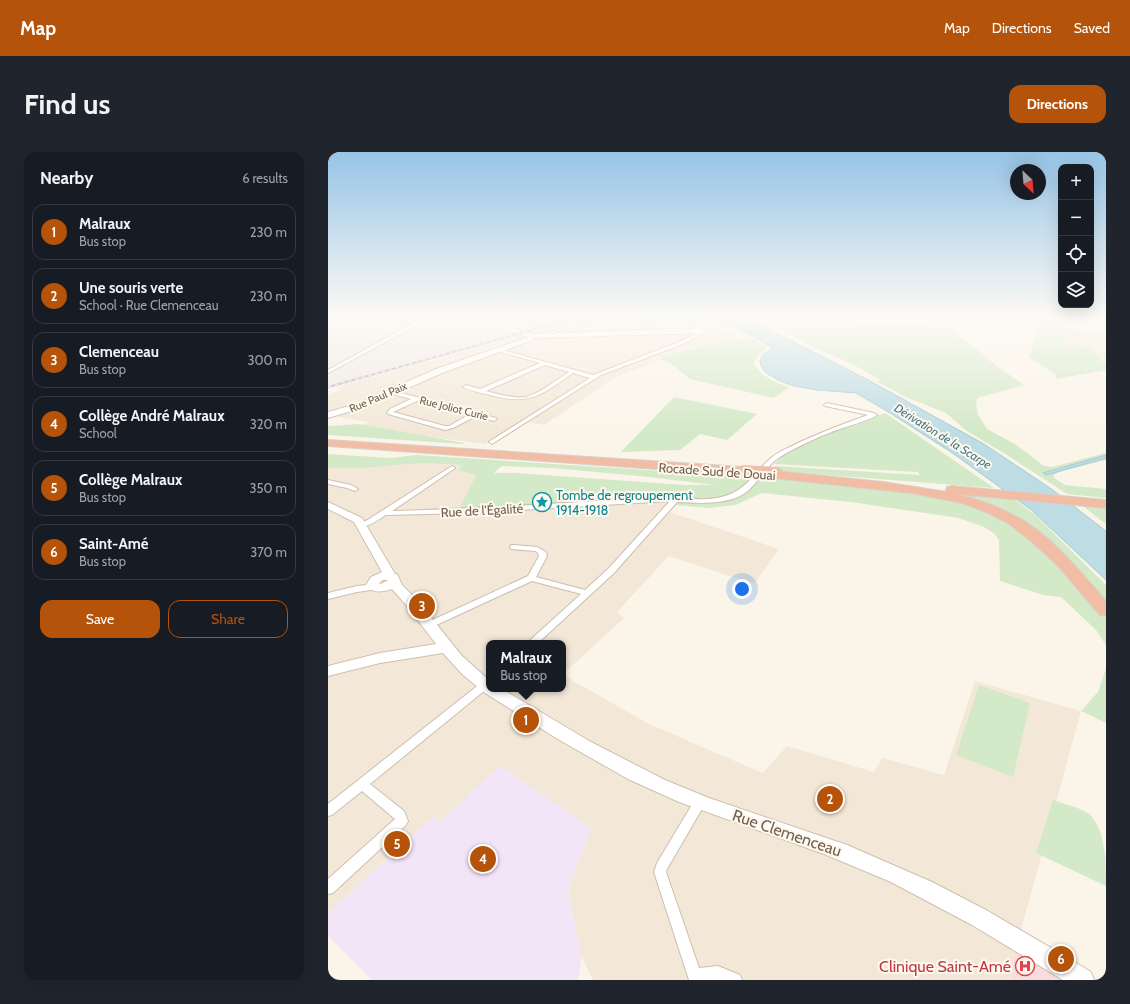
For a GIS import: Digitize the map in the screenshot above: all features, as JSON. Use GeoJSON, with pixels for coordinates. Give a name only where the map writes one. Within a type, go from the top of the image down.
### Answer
{"type":"FeatureCollection","features":[{"type":"Feature","properties":{"kind":"highway","name":"Rocade Sud de Douai"},"geometry":{"type":"LineString","coordinates":[[328,444],[776,474],[1106,502]]}},
{"type":"Feature","properties":{"kind":"highway","name":"Rocade Sud de Douai"},"geometry":{"type":"LineString","coordinates":[[776,474],[803,478],[996,492]]}},
{"type":"Feature","properties":{"kind":"highway"},"geometry":{"type":"LineString","coordinates":[[803,478],[940,495],[974,503],[996,511],[1016,523],[1038,540],[1072,573],[1106,611]]}},
{"type":"Feature","properties":{"kind":"street"},"geometry":{"type":"LineString","coordinates":[[328,372],[359,355]]}},
{"type":"Feature","properties":{"kind":"street","name":"Rue Paul Paix"},"geometry":{"type":"LineString","coordinates":[[328,415],[357,406],[431,374],[486,355]]}},
{"type":"Feature","properties":{"kind":"street"},"geometry":{"type":"LineString","coordinates":[[514,355],[593,377]]}},
{"type":"Feature","properties":{"kind":"street"},"geometry":{"type":"LineString","coordinates":[[492,442],[593,377],[650,355]]}},
{"type":"Feature","properties":{"kind":"street"},"geometry":{"type":"LineString","coordinates":[[481,391],[545,364]]}},
{"type":"Feature","properties":{"kind":"street"},"geometry":{"type":"LineString","coordinates":[[466,387],[514,399],[525,398],[573,371]]}},
{"type":"Feature","properties":{"kind":"street","name":"Rue Joliot Curie"},"geometry":{"type":"LineString","coordinates":[[390,392],[494,418]]}},
{"type":"Feature","properties":{"kind":"street"},"geometry":{"type":"LineString","coordinates":[[416,399],[390,412],[391,414],[448,428],[475,414]]}},
{"type":"Feature","properties":{"kind":"street","name":"Rue de l'Égalité"},"geometry":{"type":"LineString","coordinates":[[384,514],[467,511],[676,499],[713,500],[734,496],[746,489],[773,459],[781,453],[828,432],[874,415],[827,405]]}},
{"type":"Feature","properties":{"kind":"street"},"geometry":{"type":"LineString","coordinates":[[362,525],[384,514],[452,468]]}},
{"type":"Feature","properties":{"kind":"street"},"geometry":{"type":"LineString","coordinates":[[328,482],[350,486],[355,489]]}},
{"type":"Feature","properties":{"kind":"street"},"geometry":{"type":"LineString","coordinates":[[535,640],[616,565],[676,499]]}},
{"type":"Feature","properties":{"kind":"street"},"geometry":{"type":"LineString","coordinates":[[328,506],[355,518],[362,525],[394,583]]}},
{"type":"Feature","properties":{"kind":"street"},"geometry":{"type":"LineString","coordinates":[[429,625],[531,578],[542,556],[542,552],[537,549],[514,547]]}},
{"type":"Feature","properties":{"kind":"street"},"geometry":{"type":"LineString","coordinates":[[377,583],[383,568],[381,561]]}},
{"type":"Feature","properties":{"kind":"street"},"geometry":{"type":"LineString","coordinates":[[328,671],[380,658],[434,648],[429,625],[407,596],[394,583],[384,576],[377,583]]}},
{"type":"Feature","properties":{"kind":"street"},"geometry":{"type":"LineString","coordinates":[[531,578],[587,593]]}},
{"type":"Feature","properties":{"kind":"street"},"geometry":{"type":"LineString","coordinates":[[328,596],[377,583],[394,583]]}},
{"type":"Feature","properties":{"kind":"street","name":"Rue Clemenceau"},"geometry":{"type":"LineString","coordinates":[[434,648],[462,665],[486,684]]}},
{"type":"Feature","properties":{"kind":"street"},"geometry":{"type":"LineString","coordinates":[[328,811],[486,688]]}},
{"type":"Feature","properties":{"kind":"street","name":"Rue Clemenceau"},"geometry":{"type":"LineString","coordinates":[[498,692],[610,761],[645,779],[700,802],[840,851],[872,864],[988,922],[1083,980]]}},
{"type":"Feature","properties":{"kind":"street"},"geometry":{"type":"LineString","coordinates":[[328,888],[402,822],[400,815],[362,784]]}},
{"type":"Feature","properties":{"kind":"street"},"geometry":{"type":"LineString","coordinates":[[700,802],[661,867],[660,872],[696,978],[718,973],[735,980]]}},
{"type":"Feature","properties":{"kind":"shaded area"},"geometry":{"type":"Polygon","coordinates":[[[328,355],[451,355],[328,389],[328,355]]]}},
{"type":"Feature","properties":{"kind":"shaded area"},"geometry":{"type":"Polygon","coordinates":[[[452,355],[674,355],[614,378],[544,425],[520,421],[485,444],[409,434],[363,425],[368,422],[338,417],[328,417],[328,394],[341,390],[337,387],[452,355]]]}},
{"type":"Feature","properties":{"kind":"shaded area"},"geometry":{"type":"Polygon","coordinates":[[[1097,355],[1106,355],[1106,364],[1097,355]]]}},
{"type":"Feature","properties":{"kind":"shaded area"},"geometry":{"type":"Polygon","coordinates":[[[421,463],[463,465],[459,470],[476,475],[460,509],[667,496],[679,493],[689,493],[670,512],[779,549],[754,584],[669,556],[617,612],[624,618],[566,671],[566,640],[486,640],[486,692],[566,692],[566,677],[649,724],[763,773],[787,746],[874,772],[882,758],[944,775],[975,681],[1081,711],[1015,952],[1011,980],[593,980],[582,957],[568,891],[591,828],[500,766],[440,822],[433,817],[328,912],[328,468],[366,468],[421,463]]]}},
{"type":"Feature","properties":{"kind":"shaded area"},"geometry":{"type":"Polygon","coordinates":[[[500,766],[591,828],[568,891],[582,957],[578,980],[372,980],[328,936],[328,912],[433,817],[440,822],[500,766]]]}},
{"type":"Feature","properties":{"kind":"shaded area","name":"Clinique Saint-Amé"},"geometry":{"type":"Polygon","coordinates":[[[1015,952],[1061,980],[1011,980],[1015,952]]]}},
{"type":"Feature","properties":{"kind":"green space"},"geometry":{"type":"Polygon","coordinates":[[[674,355],[759,355],[754,364],[757,369],[769,378],[789,387],[774,398],[690,379],[671,364],[661,359],[674,355]]]}},
{"type":"Feature","properties":{"kind":"green space"},"geometry":{"type":"Polygon","coordinates":[[[831,355],[983,355],[1024,385],[977,398],[976,403],[978,415],[987,429],[1015,444],[1044,466],[1052,467],[1106,453],[1106,455],[1044,473],[1046,474],[1106,458],[1106,460],[1059,472],[1054,475],[1054,478],[1065,485],[1106,489],[1106,498],[1067,494],[967,431],[946,413],[906,397],[876,381],[881,380],[831,355]]]}},
{"type":"Feature","properties":{"kind":"green space"},"geometry":{"type":"Polygon","coordinates":[[[1030,355],[1097,355],[1106,364],[1106,370],[1056,379],[1056,375],[1029,357],[1030,355]]]}},
{"type":"Feature","properties":{"kind":"green space"},"geometry":{"type":"Polygon","coordinates":[[[674,397],[757,414],[727,440],[700,434],[680,450],[621,452],[674,397]]]}},
{"type":"Feature","properties":{"kind":"green space"},"geometry":{"type":"Polygon","coordinates":[[[885,413],[994,488],[776,471],[775,466],[920,475],[918,472],[774,464],[798,447],[826,433],[885,413]]]}},
{"type":"Feature","properties":{"kind":"green space"},"geometry":{"type":"Polygon","coordinates":[[[359,424],[464,443],[328,435],[328,426],[359,424]]]}},
{"type":"Feature","properties":{"kind":"green space"},"geometry":{"type":"Polygon","coordinates":[[[328,454],[391,458],[416,455],[785,479],[889,490],[942,498],[946,492],[1011,497],[1035,515],[1106,585],[1106,645],[1096,630],[1061,597],[1043,595],[1000,581],[999,540],[995,534],[984,527],[959,518],[851,502],[761,493],[736,505],[709,508],[675,505],[688,493],[679,493],[667,496],[459,509],[476,475],[458,470],[463,465],[421,463],[366,468],[328,468],[328,454]],[[503,466],[494,473],[516,473],[685,485],[714,485],[649,477],[552,468],[503,466]]]}},
{"type":"Feature","properties":{"kind":"green space"},"geometry":{"type":"Polygon","coordinates":[[[1078,502],[1106,505],[1106,524],[1103,522],[1078,502]]]}},
{"type":"Feature","properties":{"kind":"green space"},"geometry":{"type":"Polygon","coordinates":[[[1106,668],[1106,723],[1081,711],[1098,692],[1106,668]]]}},
{"type":"Feature","properties":{"kind":"green space"},"geometry":{"type":"Polygon","coordinates":[[[979,685],[1030,703],[1013,777],[956,755],[979,685]]]}},
{"type":"Feature","properties":{"kind":"green space"},"geometry":{"type":"Polygon","coordinates":[[[1053,800],[1084,811],[1094,820],[1102,837],[1104,846],[1106,886],[1036,853],[1053,800]]]}},
{"type":"Feature","properties":{"kind":"water","name":"Dérivation de la Scarpe"},"geometry":{"type":"Polygon","coordinates":[[[763,355],[819,355],[872,382],[984,444],[1050,488],[1106,531],[1106,580],[1030,509],[951,452],[856,393],[817,390],[794,386],[778,380],[765,372],[761,366],[760,361],[763,355]]]}},
{"type":"Feature","properties":{"kind":"water"},"geometry":{"type":"Polygon","coordinates":[[[1106,455],[1106,458],[1046,475],[1043,473],[1106,455]]]}},
{"type":"Feature","properties":{"kind":"railway"},"geometry":{"type":"LineString","coordinates":[[328,387],[443,355]]}},
{"type":"Feature","properties":{"kind":"place","name":"Tombe de regroupement 1914-1918"},"geometry":{"type":"Point","coordinates":[542,502]}},
{"type":"Feature","properties":{"kind":"place","name":"Clemenceau"},"geometry":{"type":"Point","coordinates":[422,606]}},
{"type":"Feature","properties":{"kind":"place","name":"Malraux"},"geometry":{"type":"Point","coordinates":[526,720]}},
{"type":"Feature","properties":{"kind":"place","name":"Une souris verte"},"geometry":{"type":"Point","coordinates":[830,799]}},
{"type":"Feature","properties":{"kind":"place","name":"Collège Malraux"},"geometry":{"type":"Point","coordinates":[397,844]}},
{"type":"Feature","properties":{"kind":"place","name":"Collège André Malraux"},"geometry":{"type":"Point","coordinates":[483,859]}},
{"type":"Feature","properties":{"kind":"place","name":"Saint-Amé"},"geometry":{"type":"Point","coordinates":[1061,959]}},
{"type":"Feature","properties":{"kind":"place","name":"Clinique Saint-Amé"},"geometry":{"type":"Point","coordinates":[1025,966]}}]}
